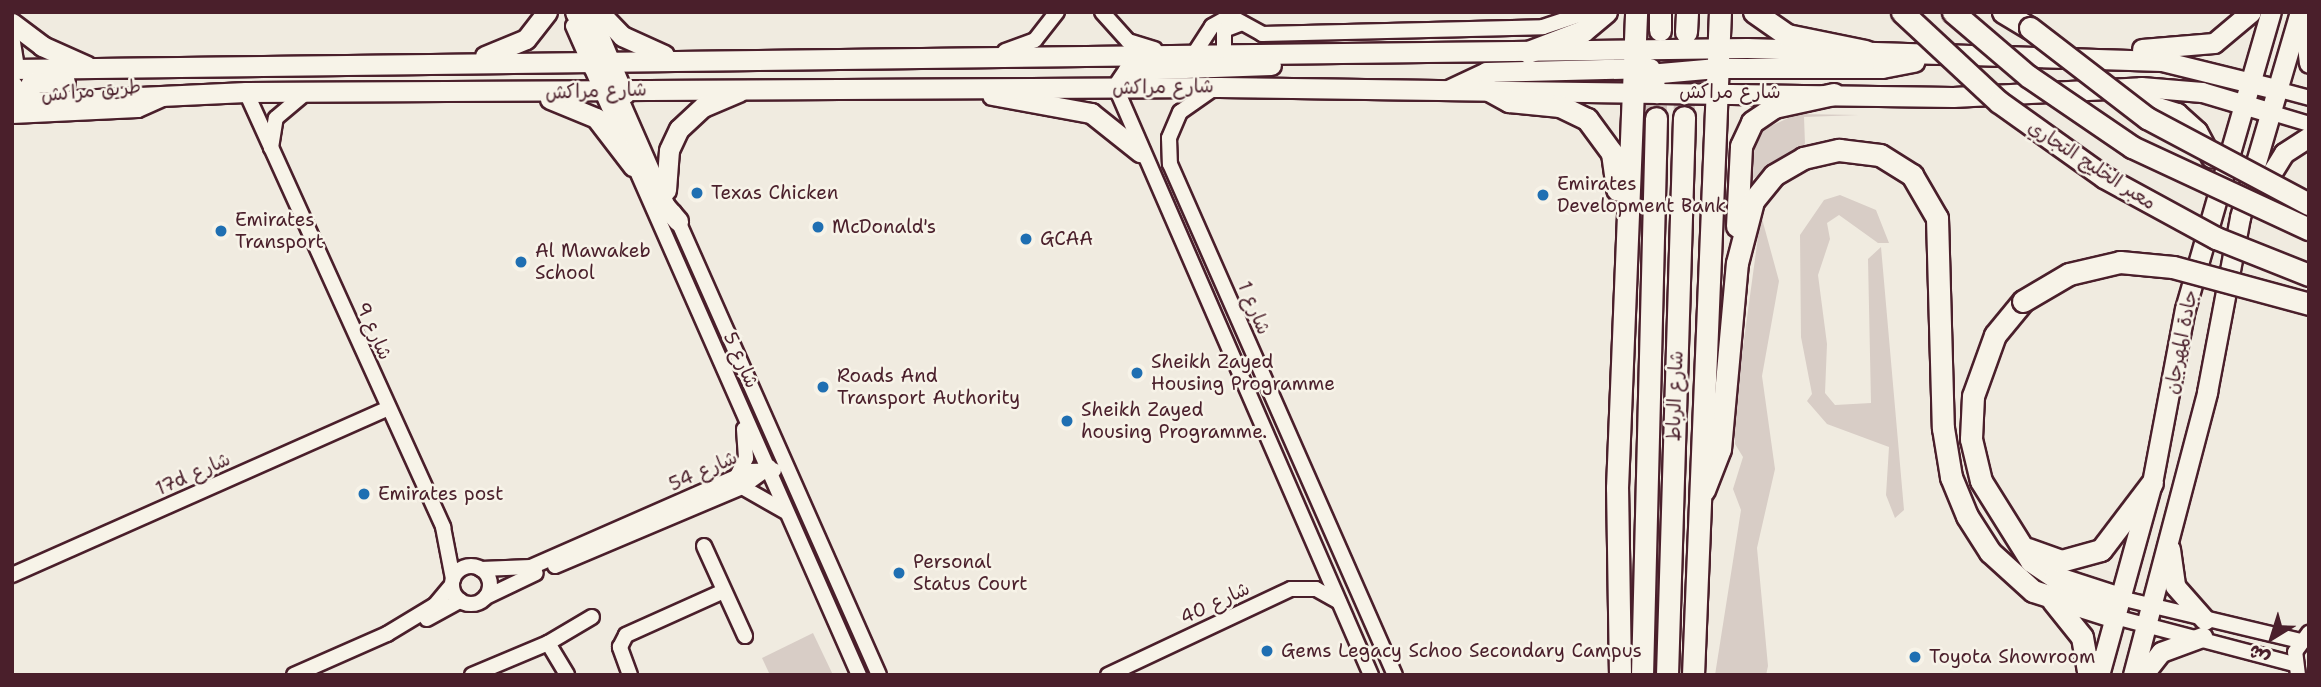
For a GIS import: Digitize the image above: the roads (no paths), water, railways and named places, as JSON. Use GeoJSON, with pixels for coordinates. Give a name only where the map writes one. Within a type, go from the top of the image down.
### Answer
{"type":"FeatureCollection","features":[{"type":"Feature","properties":{"kind":"highway"},"geometry":{"type":"LineString","coordinates":[[1528,52],[1583,31],[1606,12]]}},
{"type":"Feature","properties":{"kind":"highway"},"geometry":{"type":"LineString","coordinates":[[1620,675],[1617,488],[1627,233],[1641,75],[1636,12]]}},
{"type":"Feature","properties":{"kind":"highway"},"geometry":{"type":"LineString","coordinates":[[1693,675],[1704,490],[1720,12]]}},
{"type":"Feature","properties":{"kind":"highway"},"geometry":{"type":"LineString","coordinates":[[1754,12],[1787,35],[1865,51]]}},
{"type":"Feature","properties":{"kind":"highway","name":"معبر الخليج التجاري"},"geometry":{"type":"LineString","coordinates":[[1902,12],[1999,102],[2104,177],[2217,238],[2309,275]]}},
{"type":"Feature","properties":{"kind":"highway","name":"معبر الخليج التجاري"},"geometry":{"type":"LineString","coordinates":[[1953,12],[2028,76],[2132,147],[2309,229]]}},
{"type":"Feature","properties":{"kind":"highway"},"geometry":{"type":"LineString","coordinates":[[2003,12],[2026,20],[2147,118],[2309,204]]}},
{"type":"Feature","properties":{"kind":"highway"},"geometry":{"type":"LineString","coordinates":[[1487,89],[1509,101],[1560,106],[1595,125],[1612,153],[1627,233]]}},
{"type":"Feature","properties":{"kind":"highway"},"geometry":{"type":"LineString","coordinates":[[1704,490],[1720,449],[1737,263],[1740,155],[1747,130],[1774,107],[1834,94]]}},
{"type":"Feature","properties":{"kind":"highway","name":"شارع الرباط"},"geometry":{"type":"LineString","coordinates":[[1667,675],[1684,117]]}},
{"type":"Feature","properties":{"kind":"highway","name":"شارع الرباط"},"geometry":{"type":"LineString","coordinates":[[1642,675],[1656,118]]}},
{"type":"Feature","properties":{"kind":"highway"},"geometry":{"type":"LineString","coordinates":[[1737,263],[1753,201],[1795,162],[1819,153],[1860,151],[1912,175],[1932,202],[1940,234],[1943,428],[1954,487],[1990,552],[2021,582],[2051,600],[2082,637],[2089,675]]}},
{"type":"Feature","properties":{"kind":"highway"},"geometry":{"type":"LineString","coordinates":[[2118,607],[2048,574],[2012,536],[1981,481],[1971,417],[1985,354],[2022,301],[2069,274],[2120,262],[2173,267],[2309,304]]}},
{"type":"Feature","properties":{"kind":"highway"},"geometry":{"type":"LineString","coordinates":[[2012,536],[2048,559],[2088,557],[2113,541],[2152,483]]}},
{"type":"Feature","properties":{"kind":"highway"},"geometry":{"type":"LineString","coordinates":[[2051,600],[2118,607]]}},
{"type":"Feature","properties":{"kind":"main road"},"geometry":{"type":"LineString","coordinates":[[466,62],[514,47],[547,12]]}},
{"type":"Feature","properties":{"kind":"main road"},"geometry":{"type":"LineString","coordinates":[[575,12],[607,75],[665,206],[678,221]]}},
{"type":"Feature","properties":{"kind":"main road"},"geometry":{"type":"LineString","coordinates":[[598,12],[632,42],[678,60]]}},
{"type":"Feature","properties":{"kind":"main road"},"geometry":{"type":"LineString","coordinates":[[2106,57],[2134,49],[2203,47],[2232,33],[2251,12]]}},
{"type":"Feature","properties":{"kind":"main road","name":"جادة المهرجان"},"geometry":{"type":"LineString","coordinates":[[2099,675],[2152,483],[2182,321],[2271,12]]}},
{"type":"Feature","properties":{"kind":"main road"},"geometry":{"type":"LineString","coordinates":[[2302,12],[2309,63]]}},
{"type":"Feature","properties":{"kind":"main road","name":"جادة المهرجان"},"geometry":{"type":"LineString","coordinates":[[2133,675],[2210,380],[2240,218],[2269,112],[2302,12]]}},
{"type":"Feature","properties":{"kind":"main road"},"geometry":{"type":"LineString","coordinates":[[12,23],[42,46],[94,69]]}},
{"type":"Feature","properties":{"kind":"main road","name":"شارع مراكش"},"geometry":{"type":"LineString","coordinates":[[14,73],[466,62],[744,89],[1487,89],[1641,75],[1718,58],[1865,51],[1925,59],[2106,57],[2185,64],[2276,89]]}},
{"type":"Feature","properties":{"kind":"main road"},"geometry":{"type":"LineString","coordinates":[[1116,88],[1128,70],[1261,66],[1305,52]]}},
{"type":"Feature","properties":{"kind":"main road","name":"شارع مراكش"},"geometry":{"type":"LineString","coordinates":[[27,103],[246,92],[529,93],[678,60],[1528,52],[1716,91],[1953,97],[2098,89],[2182,89],[2269,112]]}},
{"type":"Feature","properties":{"kind":"main road"},"geometry":{"type":"LineString","coordinates":[[1449,89],[1480,73],[1641,75],[1718,58],[1882,68],[1925,59]]}},
{"type":"Feature","properties":{"kind":"main road"},"geometry":{"type":"LineString","coordinates":[[453,93],[485,83],[705,71],[735,60]]}},
{"type":"Feature","properties":{"kind":"main road"},"geometry":{"type":"LineString","coordinates":[[27,103],[27,94],[32,83],[144,79],[168,69]]}},
{"type":"Feature","properties":{"kind":"main road"},"geometry":{"type":"LineString","coordinates":[[666,190],[667,161],[679,129],[703,107],[744,89]]}},
{"type":"Feature","properties":{"kind":"main road"},"geometry":{"type":"LineString","coordinates":[[982,89],[1007,101],[1091,113],[1140,152]]}},
{"type":"Feature","properties":{"kind":"main road"},"geometry":{"type":"LineString","coordinates":[[2098,89],[2165,107],[2187,121],[2209,152],[2217,198]]}},
{"type":"Feature","properties":{"kind":"main road"},"geometry":{"type":"LineString","coordinates":[[529,93],[587,112],[633,166]]}},
{"type":"Feature","properties":{"kind":"main road"},"geometry":{"type":"LineString","coordinates":[[2240,218],[2284,153],[2309,137]]}},
{"type":"Feature","properties":{"kind":"main road"},"geometry":{"type":"LineString","coordinates":[[2144,675],[2161,652],[2204,629],[2175,586],[2169,537]]}},
{"type":"Feature","properties":{"kind":"street"},"geometry":{"type":"LineString","coordinates":[[568,12],[607,75]]}},
{"type":"Feature","properties":{"kind":"street"},"geometry":{"type":"LineString","coordinates":[[592,12],[607,75]]}},
{"type":"Feature","properties":{"kind":"street"},"geometry":{"type":"LineString","coordinates":[[978,57],[1035,40],[1057,12]]}},
{"type":"Feature","properties":{"kind":"street"},"geometry":{"type":"LineString","coordinates":[[1102,12],[1139,47],[1189,54],[1220,19],[1244,23],[1262,34],[1543,27],[1588,12]]}},
{"type":"Feature","properties":{"kind":"street"},"geometry":{"type":"LineString","coordinates":[[1224,54],[1224,30],[1244,23]]}},
{"type":"Feature","properties":{"kind":"street"},"geometry":{"type":"LineString","coordinates":[[12,36],[14,73],[27,103]]}},
{"type":"Feature","properties":{"kind":"street","name":"شارع 5"},"geometry":{"type":"LineString","coordinates":[[607,75],[633,166],[859,675]]}},
{"type":"Feature","properties":{"kind":"street","name":"شارع 5"},"geometry":{"type":"LineString","coordinates":[[607,75],[666,190],[880,675]]}},
{"type":"Feature","properties":{"kind":"street","name":"شارع 1"},"geometry":{"type":"LineString","coordinates":[[1219,87],[1180,112],[1169,138],[1170,164],[1395,675]]}},
{"type":"Feature","properties":{"kind":"street"},"geometry":{"type":"LineString","coordinates":[[1116,88],[1140,152],[1371,675]]}},
{"type":"Feature","properties":{"kind":"street","name":"شارع مراكش"},"geometry":{"type":"LineString","coordinates":[[2276,89],[2309,98]]}},
{"type":"Feature","properties":{"kind":"street"},"geometry":{"type":"LineString","coordinates":[[271,149],[276,118],[308,91]]}},
{"type":"Feature","properties":{"kind":"street","name":"شارع 9"},"geometry":{"type":"LineString","coordinates":[[246,92],[443,527],[453,582]]}},
{"type":"Feature","properties":{"kind":"street","name":"طريق مراكش"},"geometry":{"type":"LineString","coordinates":[[12,116],[138,110],[170,94]]}},
{"type":"Feature","properties":{"kind":"street","name":"شارع مراكش"},"geometry":{"type":"LineString","coordinates":[[2269,112],[2309,124]]}},
{"type":"Feature","properties":{"kind":"street","name":"17d شارع"},"geometry":{"type":"LineString","coordinates":[[12,575],[388,408]]}},
{"type":"Feature","properties":{"kind":"street"},"geometry":{"type":"LineString","coordinates":[[744,414],[748,451],[739,483],[786,512]]}},
{"type":"Feature","properties":{"kind":"street"},"geometry":{"type":"LineString","coordinates":[[780,447],[768,469],[785,479],[851,611]]}},
{"type":"Feature","properties":{"kind":"street","name":"شارع 54"},"geometry":{"type":"LineString","coordinates":[[486,597],[768,469]]}},
{"type":"Feature","properties":{"kind":"street","name":"شارع 54"},"geometry":{"type":"LineString","coordinates":[[479,568],[531,567],[739,483]]}},
{"type":"Feature","properties":{"kind":"street","name":"شارع 9"},"geometry":{"type":"LineString","coordinates":[[443,527],[479,568]]}},
{"type":"Feature","properties":{"kind":"street"},"geometry":{"type":"LineString","coordinates":[[704,545],[745,636]]}},
{"type":"Feature","properties":{"kind":"street"},"geometry":{"type":"LineString","coordinates":[[1325,571],[1339,548]]}},
{"type":"Feature","properties":{"kind":"street"},"geometry":{"type":"LineString","coordinates":[[295,675],[387,634],[460,601],[472,604],[486,597],[490,584],[479,568],[460,570],[435,605],[387,634]]}},
{"type":"Feature","properties":{"kind":"street","name":"شارع 40"},"geometry":{"type":"LineString","coordinates":[[1108,675],[1325,571]]}},
{"type":"Feature","properties":{"kind":"street"},"geometry":{"type":"LineString","coordinates":[[453,582],[460,601]]}},
{"type":"Feature","properties":{"kind":"street"},"geometry":{"type":"LineString","coordinates":[[1291,589],[1316,589],[1339,602]]}},
{"type":"Feature","properties":{"kind":"street"},"geometry":{"type":"LineString","coordinates":[[630,675],[620,648],[626,635],[724,591]]}},
{"type":"Feature","properties":{"kind":"street"},"geometry":{"type":"LineString","coordinates":[[2118,607],[2204,629],[2305,637],[2296,669],[2204,629]]}},
{"type":"Feature","properties":{"kind":"street"},"geometry":{"type":"LineString","coordinates":[[472,675],[548,643],[592,617]]}},
{"type":"Feature","properties":{"kind":"street"},"geometry":{"type":"LineString","coordinates":[[841,636],[865,675]]}},
{"type":"Feature","properties":{"kind":"street"},"geometry":{"type":"LineString","coordinates":[[548,643],[567,675]]}},
{"type":"Feature","properties":{"kind":"tunnel"},"geometry":{"type":"LineString","coordinates":[[1656,118],[1659,32]]}},
{"type":"Feature","properties":{"kind":"tunnel"},"geometry":{"type":"LineString","coordinates":[[1684,117],[1686,32]]}},
{"type":"Feature","properties":{"kind":"place","name":"Texas Chicken"},"geometry":{"type":"Point","coordinates":[697,193]}},
{"type":"Feature","properties":{"kind":"place","name":"Emirates Development Bank"},"geometry":{"type":"Point","coordinates":[1543,195]}},
{"type":"Feature","properties":{"kind":"place","name":"McDonald's"},"geometry":{"type":"Point","coordinates":[818,227]}},
{"type":"Feature","properties":{"kind":"place","name":"Emirates Transport"},"geometry":{"type":"Point","coordinates":[221,231]}},
{"type":"Feature","properties":{"kind":"place","name":"GCAA"},"geometry":{"type":"Point","coordinates":[1026,239]}},
{"type":"Feature","properties":{"kind":"place","name":"Al Mawakeb School"},"geometry":{"type":"Point","coordinates":[521,262]}},
{"type":"Feature","properties":{"kind":"place","name":"Sheikh Zayed Housing Programme"},"geometry":{"type":"Point","coordinates":[1137,373]}},
{"type":"Feature","properties":{"kind":"place","name":"Roads And Transport Authority"},"geometry":{"type":"Point","coordinates":[823,387]}},
{"type":"Feature","properties":{"kind":"place","name":"Sheikh Zayed housing Programme."},"geometry":{"type":"Point","coordinates":[1067,421]}},
{"type":"Feature","properties":{"kind":"place","name":"Emirates post"},"geometry":{"type":"Point","coordinates":[364,494]}},
{"type":"Feature","properties":{"kind":"place","name":"Personal Status Court"},"geometry":{"type":"Point","coordinates":[899,573]}},
{"type":"Feature","properties":{"kind":"place","name":"Gems Legacy Schoo Secondary Campus"},"geometry":{"type":"Point","coordinates":[1267,651]}},
{"type":"Feature","properties":{"kind":"place","name":"Toyota Showroom"},"geometry":{"type":"Point","coordinates":[1915,657]}}]}
